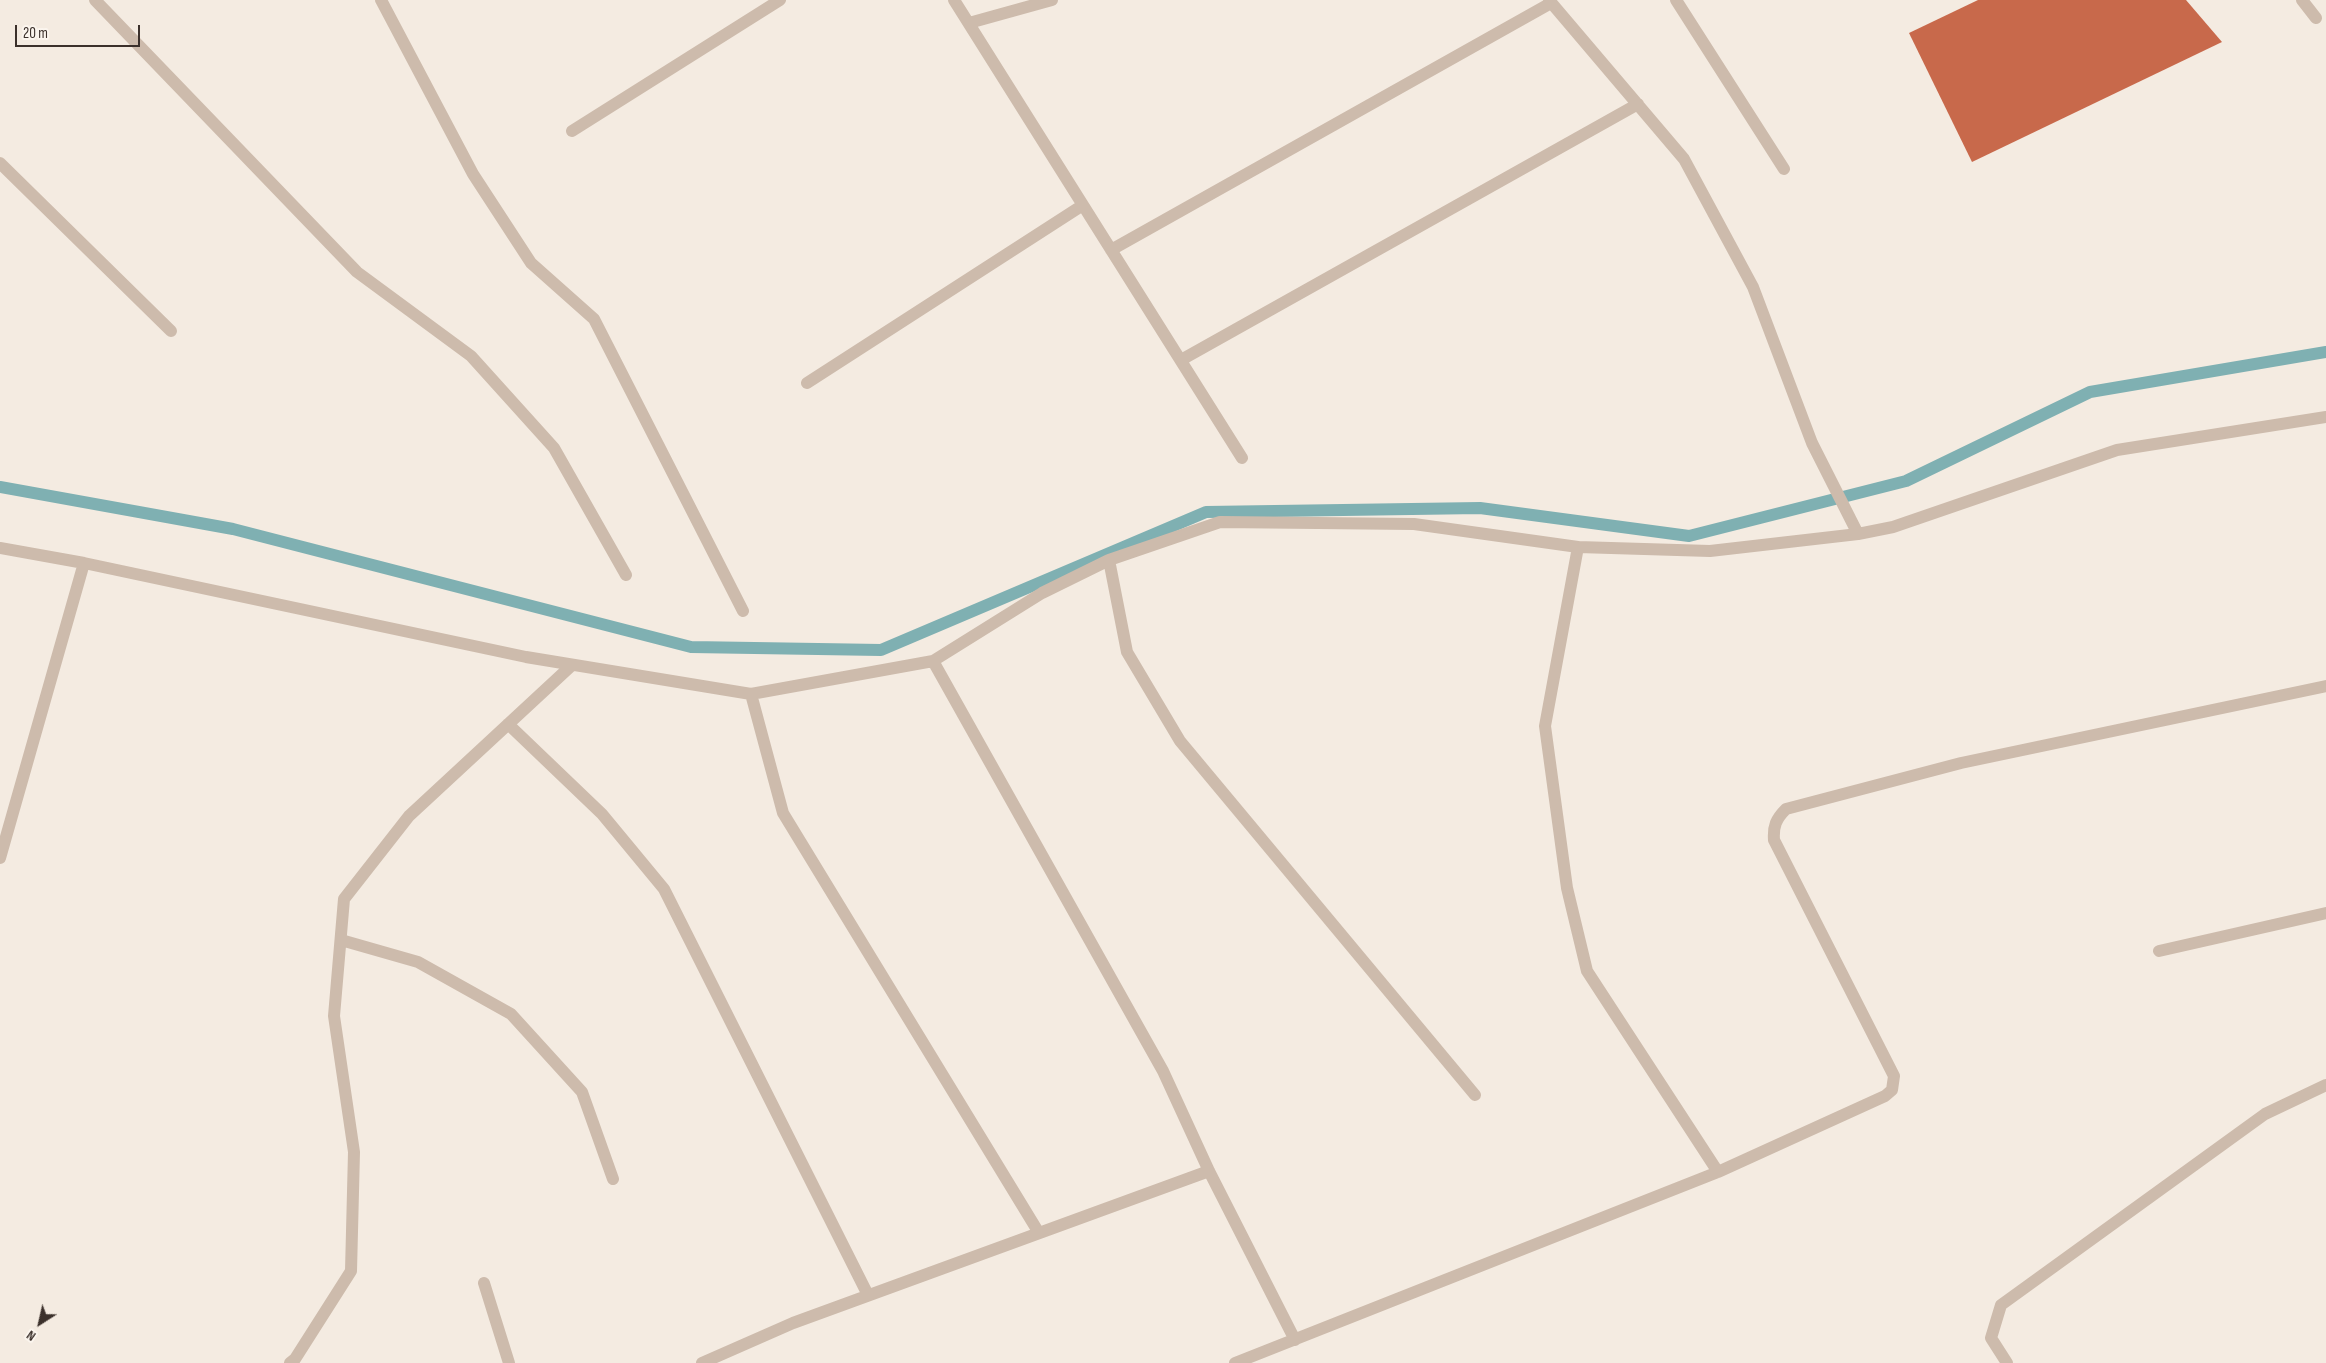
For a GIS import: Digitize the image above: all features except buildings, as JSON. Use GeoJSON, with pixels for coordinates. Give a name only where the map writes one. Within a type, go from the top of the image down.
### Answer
{"type":"FeatureCollection","features":[{"type":"Feature","properties":{"kind":"street"},"geometry":{"type":"LineString","coordinates":[[96,0],[356,272],[471,356],[554,448],[626,575]]}},
{"type":"Feature","properties":{"kind":"street"},"geometry":{"type":"LineString","coordinates":[[380,0],[473,174],[531,263],[594,319],[743,611]]}},
{"type":"Feature","properties":{"kind":"street"},"geometry":{"type":"LineString","coordinates":[[572,131],[780,0]]}},
{"type":"Feature","properties":{"kind":"street"},"geometry":{"type":"LineString","coordinates":[[954,0],[1242,458]]}},
{"type":"Feature","properties":{"kind":"street"},"geometry":{"type":"LineString","coordinates":[[969,23],[1052,0]]}},
{"type":"Feature","properties":{"kind":"street"},"geometry":{"type":"LineString","coordinates":[[1676,0],[1784,169]]}},
{"type":"Feature","properties":{"kind":"street"},"geometry":{"type":"LineString","coordinates":[[2302,0],[2316,18]]}},
{"type":"Feature","properties":{"kind":"street"},"geometry":{"type":"LineString","coordinates":[[1111,250],[1550,1],[1684,159],[1753,287],[1812,443],[1856,528]]}},
{"type":"Feature","properties":{"kind":"street"},"geometry":{"type":"LineString","coordinates":[[1181,360],[1638,104]]}},
{"type":"Feature","properties":{"kind":"street"},"geometry":{"type":"LineString","coordinates":[[0,163],[171,331]]}},
{"type":"Feature","properties":{"kind":"street"},"geometry":{"type":"LineString","coordinates":[[807,383],[1083,204]]}},
{"type":"Feature","properties":{"kind":"street"},"geometry":{"type":"LineString","coordinates":[[0,548],[84,563],[517,655],[751,694],[933,662],[1042,593],[1109,560],[1220,522],[1414,524],[1578,547],[1710,551],[1856,528],[1893,527],[2117,450],[2326,417]]}},
{"type":"Feature","properties":{"kind":"street"},"geometry":{"type":"LineString","coordinates":[[1578,547],[1545,726],[1567,888],[1587,971],[1718,1172]]}},
{"type":"Feature","properties":{"kind":"street"},"geometry":{"type":"LineString","coordinates":[[1109,560],[1127,652],[1180,741],[1475,1095]]}},
{"type":"Feature","properties":{"kind":"street"},"geometry":{"type":"LineString","coordinates":[[0,858],[84,563]]}},
{"type":"Feature","properties":{"kind":"street"},"geometry":{"type":"LineString","coordinates":[[933,662],[1164,1071],[1209,1171],[1295,1340]]}},
{"type":"Feature","properties":{"kind":"street"},"geometry":{"type":"LineString","coordinates":[[290,1363],[295,1359],[351,1271],[354,1152],[334,1016],[344,899],[409,816],[572,665]]}},
{"type":"Feature","properties":{"kind":"street"},"geometry":{"type":"LineString","coordinates":[[1235,1363],[1718,1172],[1885,1096],[1892,1090],[1894,1076],[1774,840],[1773,829],[1778,817],[1786,809],[1961,763],[2326,686]]}},
{"type":"Feature","properties":{"kind":"street"},"geometry":{"type":"LineString","coordinates":[[751,694],[783,813],[1039,1233]]}},
{"type":"Feature","properties":{"kind":"street"},"geometry":{"type":"LineString","coordinates":[[508,724],[602,814],[664,889],[868,1295]]}},
{"type":"Feature","properties":{"kind":"street"},"geometry":{"type":"LineString","coordinates":[[2159,951],[2326,913]]}},
{"type":"Feature","properties":{"kind":"street"},"geometry":{"type":"LineString","coordinates":[[341,940],[418,962],[511,1014],[582,1092],[613,1179]]}},
{"type":"Feature","properties":{"kind":"street"},"geometry":{"type":"LineString","coordinates":[[2007,1363],[1991,1338],[2001,1305],[2265,1114],[2326,1085]]}},
{"type":"Feature","properties":{"kind":"street"},"geometry":{"type":"LineString","coordinates":[[702,1363],[793,1322],[1209,1171]]}},
{"type":"Feature","properties":{"kind":"street"},"geometry":{"type":"LineString","coordinates":[[484,1283],[509,1363]]}},
{"type":"Feature","properties":{"kind":"waterway"},"geometry":{"type":"LineString","coordinates":[[0,487],[233,529],[691,647],[881,650],[1206,512],[1480,508],[1689,536],[1906,481],[2090,392],[2326,352]]}}]}
